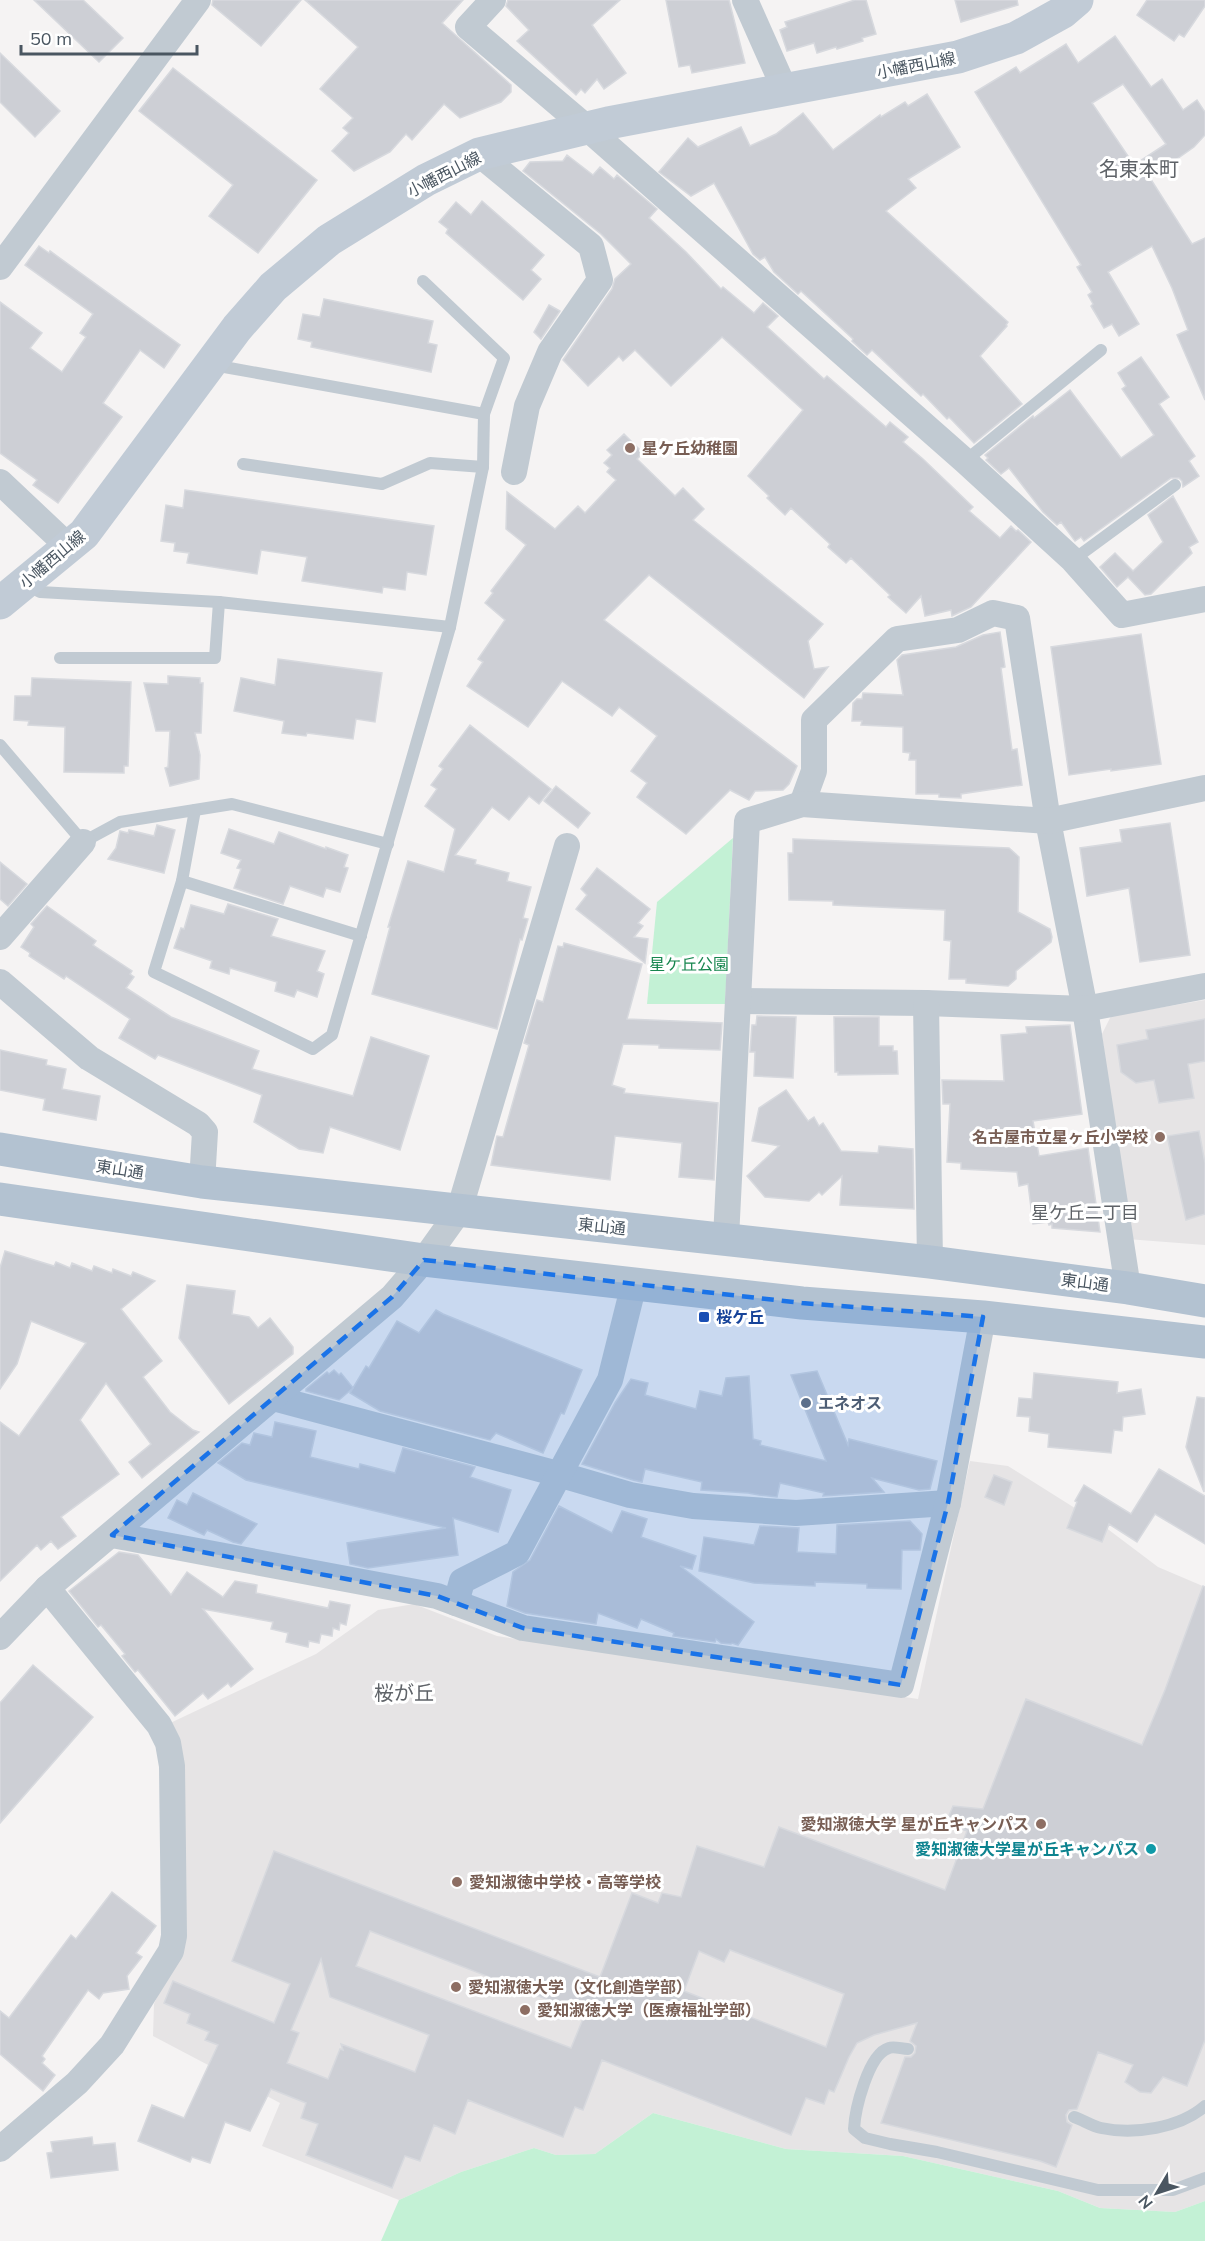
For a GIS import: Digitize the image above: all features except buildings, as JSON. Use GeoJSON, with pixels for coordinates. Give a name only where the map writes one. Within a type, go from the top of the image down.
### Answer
{"type":"FeatureCollection","features":[{"type":"Feature","properties":{"kind":"main road","name":"東山通"},"geometry":{"type":"LineString","coordinates":[[0,1149],[202,1182],[930,1262],[1128,1288],[1205,1301]]}},
{"type":"Feature","properties":{"kind":"main road"},"geometry":{"type":"LineString","coordinates":[[0,1198],[424,1260],[802,1303],[983,1317],[1205,1342]]}},
{"type":"Feature","properties":{"kind":"street"},"geometry":{"type":"LineString","coordinates":[[0,267],[198,0]]}},
{"type":"Feature","properties":{"kind":"street"},"geometry":{"type":"LineString","coordinates":[[493,0],[468,27],[587,128],[964,461],[1072,560],[1122,615],[1205,599]]}},
{"type":"Feature","properties":{"kind":"street"},"geometry":{"type":"LineString","coordinates":[[745,0],[785,90]]}},
{"type":"Feature","properties":{"kind":"street","name":"小幡西山線"},"geometry":{"type":"LineString","coordinates":[[12,593],[84,534],[237,328],[273,287],[329,240],[426,180],[479,154],[587,128],[958,57],[1016,38],[1063,12],[1077,0]]}},
{"type":"Feature","properties":{"kind":"street"},"geometry":{"type":"LineString","coordinates":[[479,154],[591,246],[600,280],[550,352],[527,406],[514,472]]}},
{"type":"Feature","properties":{"kind":"street"},"geometry":{"type":"LineString","coordinates":[[0,482],[69,547]]}},
{"type":"Feature","properties":{"kind":"street"},"geometry":{"type":"LineString","coordinates":[[802,804],[814,771],[814,720],[897,639],[958,630],[993,613],[1017,618],[1048,821],[1085,1009],[1128,1288]]}},
{"type":"Feature","properties":{"kind":"street"},"geometry":{"type":"LineString","coordinates":[[726,1238],[747,821],[802,804],[1048,821],[1205,789]]}},
{"type":"Feature","properties":{"kind":"street"},"geometry":{"type":"LineString","coordinates":[[0,937],[83,842]]}},
{"type":"Feature","properties":{"kind":"street"},"geometry":{"type":"LineString","coordinates":[[0,1637],[47,1588],[392,1297],[424,1260],[459,1211],[567,846]]}},
{"type":"Feature","properties":{"kind":"street"},"geometry":{"type":"LineString","coordinates":[[0,982],[89,1058],[198,1124],[205,1132],[202,1182]]}},
{"type":"Feature","properties":{"kind":"street"},"geometry":{"type":"LineString","coordinates":[[739,1001],[926,1003],[1085,1009],[1205,986]]}},
{"type":"Feature","properties":{"kind":"street"},"geometry":{"type":"LineString","coordinates":[[926,1003],[930,1262]]}},
{"type":"Feature","properties":{"kind":"street"},"geometry":{"type":"LineString","coordinates":[[456,1604],[462,1581],[517,1552],[610,1380],[634,1284]]}},
{"type":"Feature","properties":{"kind":"street"},"geometry":{"type":"LineString","coordinates":[[112,1535],[437,1596],[523,1628],[901,1685],[948,1503],[983,1317]]}},
{"type":"Feature","properties":{"kind":"street"},"geometry":{"type":"LineString","coordinates":[[273,1398],[630,1495],[693,1506],[796,1513],[948,1503]]}},
{"type":"Feature","properties":{"kind":"street"},"geometry":{"type":"LineString","coordinates":[[0,2149],[77,2083],[111,2045],[171,1951],[174,1936],[172,1766],[168,1743],[159,1725],[47,1588]]}},
{"type":"Feature","properties":{"kind":"lane"},"geometry":{"type":"LineString","coordinates":[[195,810],[182,881],[154,972],[313,1049],[332,1035],[450,627],[483,467],[484,414],[504,358],[423,281]]}},
{"type":"Feature","properties":{"kind":"lane"},"geometry":{"type":"LineString","coordinates":[[964,461],[1101,351]]}},
{"type":"Feature","properties":{"kind":"lane"},"geometry":{"type":"LineString","coordinates":[[210,365],[484,414]]}},
{"type":"Feature","properties":{"kind":"lane"},"geometry":{"type":"LineString","coordinates":[[243,464],[382,484],[430,463],[483,467]]}},
{"type":"Feature","properties":{"kind":"lane"},"geometry":{"type":"LineString","coordinates":[[1072,560],[1175,485]]}},
{"type":"Feature","properties":{"kind":"lane"},"geometry":{"type":"LineString","coordinates":[[12,593],[40,592],[219,602],[450,627]]}},
{"type":"Feature","properties":{"kind":"lane"},"geometry":{"type":"LineString","coordinates":[[60,658],[215,658],[219,602]]}},
{"type":"Feature","properties":{"kind":"lane"},"geometry":{"type":"LineString","coordinates":[[0,746],[83,842],[120,822],[232,804],[388,844]]}},
{"type":"Feature","properties":{"kind":"lane"},"geometry":{"type":"LineString","coordinates":[[182,881],[361,936]]}},
{"type":"Feature","properties":{"kind":"lane"},"geometry":{"type":"LineString","coordinates":[[908,2049],[889,2048],[878,2055],[855,2111],[854,2128],[865,2138],[937,2152],[1098,2190],[1173,2190],[1205,2178]]}},
{"type":"Feature","properties":{"kind":"lane"},"geometry":{"type":"LineString","coordinates":[[1074,2117],[1100,2127],[1132,2130],[1177,2122],[1197,2113],[1205,2106]]}},
{"type":"Feature","properties":{"kind":"highlighted area"},"geometry":{"type":"Polygon","coordinates":[[[424,1260],[802,1303],[983,1317],[948,1503],[901,1685],[523,1628],[437,1596],[112,1535],[392,1297],[424,1260]]]}},
{"type":"Feature","properties":{"kind":"shaded area","name":"名古屋市立星ヶ丘小学校"},"geometry":{"type":"Polygon","coordinates":[[[1205,1000],[1205,1245],[1127,1239],[1102,1034],[1111,1016],[1205,1000]]]}},
{"type":"Feature","properties":{"kind":"shaded area"},"geometry":{"type":"Polygon","coordinates":[[[970,1461],[1008,1466],[1105,1527],[1158,1567],[1205,1587],[1205,2201],[1175,2212],[1100,2208],[1058,2191],[903,2156],[786,2149],[653,2113],[595,2154],[556,2155],[534,2148],[461,2172],[399,2200],[262,2146],[280,2103],[153,2036],[154,2004],[181,1941],[166,1725],[316,1654],[378,1610],[414,1604],[497,1636],[918,1699],[970,1461]]]}},
{"type":"Feature","properties":{"kind":"green space","name":"星ケ丘公園"},"geometry":{"type":"Polygon","coordinates":[[[733,838],[725,1004],[647,1004],[657,902],[733,838]]]}},
{"type":"Feature","properties":{"kind":"green space"},"geometry":{"type":"Polygon","coordinates":[[[653,2113],[786,2149],[903,2156],[1058,2191],[1100,2208],[1175,2212],[1205,2201],[1205,2241],[381,2241],[399,2200],[461,2172],[534,2148],[556,2155],[595,2154],[653,2113]]]}},
{"type":"Feature","properties":{"kind":"place","name":"星ケ丘幼稚園"},"geometry":{"type":"Point","coordinates":[630,448]}},
{"type":"Feature","properties":{"kind":"place","name":"名古屋市立星ヶ丘小学校"},"geometry":{"type":"Point","coordinates":[1160,1137]}},
{"type":"Feature","properties":{"kind":"place","name":"桜ケ丘"},"geometry":{"type":"Point","coordinates":[704,1317]}},
{"type":"Feature","properties":{"kind":"place","name":"エネオス"},"geometry":{"type":"Point","coordinates":[806,1403]}},
{"type":"Feature","properties":{"kind":"place","name":"愛知淑徳大学 星が丘キャンパス"},"geometry":{"type":"Point","coordinates":[1041,1824]}},
{"type":"Feature","properties":{"kind":"place","name":"愛知淑徳大学星が丘キャンパス"},"geometry":{"type":"Point","coordinates":[1151,1849]}},
{"type":"Feature","properties":{"kind":"place","name":"愛知淑徳中学校・高等学校"},"geometry":{"type":"Point","coordinates":[457,1882]}},
{"type":"Feature","properties":{"kind":"place","name":"愛知淑徳大学（文化創造学部）"},"geometry":{"type":"Point","coordinates":[456,1987]}},
{"type":"Feature","properties":{"kind":"place","name":"愛知淑徳大学（医療福祉学部）"},"geometry":{"type":"Point","coordinates":[525,2010]}},
{"type":"Feature","properties":{"kind":"district","name":"名東本町"},"geometry":{"type":"Point","coordinates":[1139,169]}},
{"type":"Feature","properties":{"kind":"district","name":"星ケ丘二丁目"},"geometry":{"type":"Point","coordinates":[1085,1213]}},
{"type":"Feature","properties":{"kind":"district","name":"桜が丘"},"geometry":{"type":"Point","coordinates":[404,1693]}}]}
